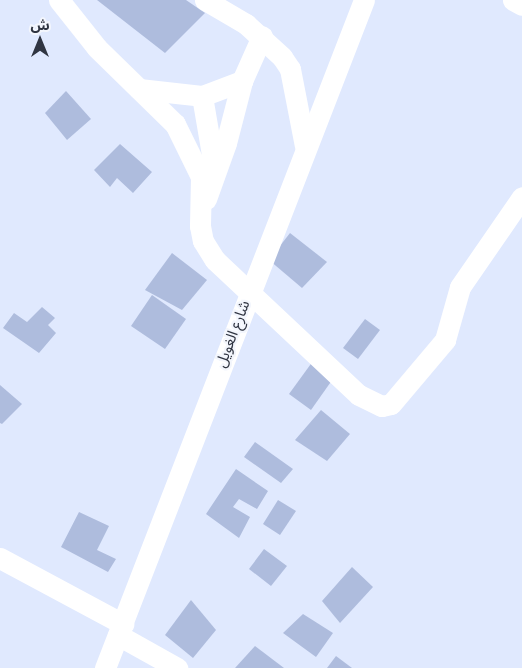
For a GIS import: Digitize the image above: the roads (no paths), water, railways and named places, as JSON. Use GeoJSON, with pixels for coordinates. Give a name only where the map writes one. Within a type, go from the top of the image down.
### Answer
{"type":"FeatureCollection","features":[{"type":"Feature","properties":{"kind":"street"},"geometry":{"type":"LineString","coordinates":[[59,0],[98,48],[175,124],[188,146],[200,177],[200,214],[203,241],[215,260],[250,290],[359,395],[387,406],[445,340],[460,287],[522,197]]}},
{"type":"Feature","properties":{"kind":"street"},"geometry":{"type":"LineString","coordinates":[[205,0],[262,36],[290,69],[305,146]]}},
{"type":"Feature","properties":{"kind":"street","name":"شارع الغويل"},"geometry":{"type":"LineString","coordinates":[[105,668],[305,146],[364,0]]}},
{"type":"Feature","properties":{"kind":"street"},"geometry":{"type":"LineString","coordinates":[[513,0],[522,5]]}},
{"type":"Feature","properties":{"kind":"street"},"geometry":{"type":"LineString","coordinates":[[200,214],[215,173],[242,81],[262,36]]}},
{"type":"Feature","properties":{"kind":"street"},"geometry":{"type":"LineString","coordinates":[[139,89],[202,96],[242,81]]}},
{"type":"Feature","properties":{"kind":"street"},"geometry":{"type":"LineString","coordinates":[[202,96],[215,173]]}},
{"type":"Feature","properties":{"kind":"street"},"geometry":{"type":"LineString","coordinates":[[0,558],[120,630],[177,668]]}}]}
